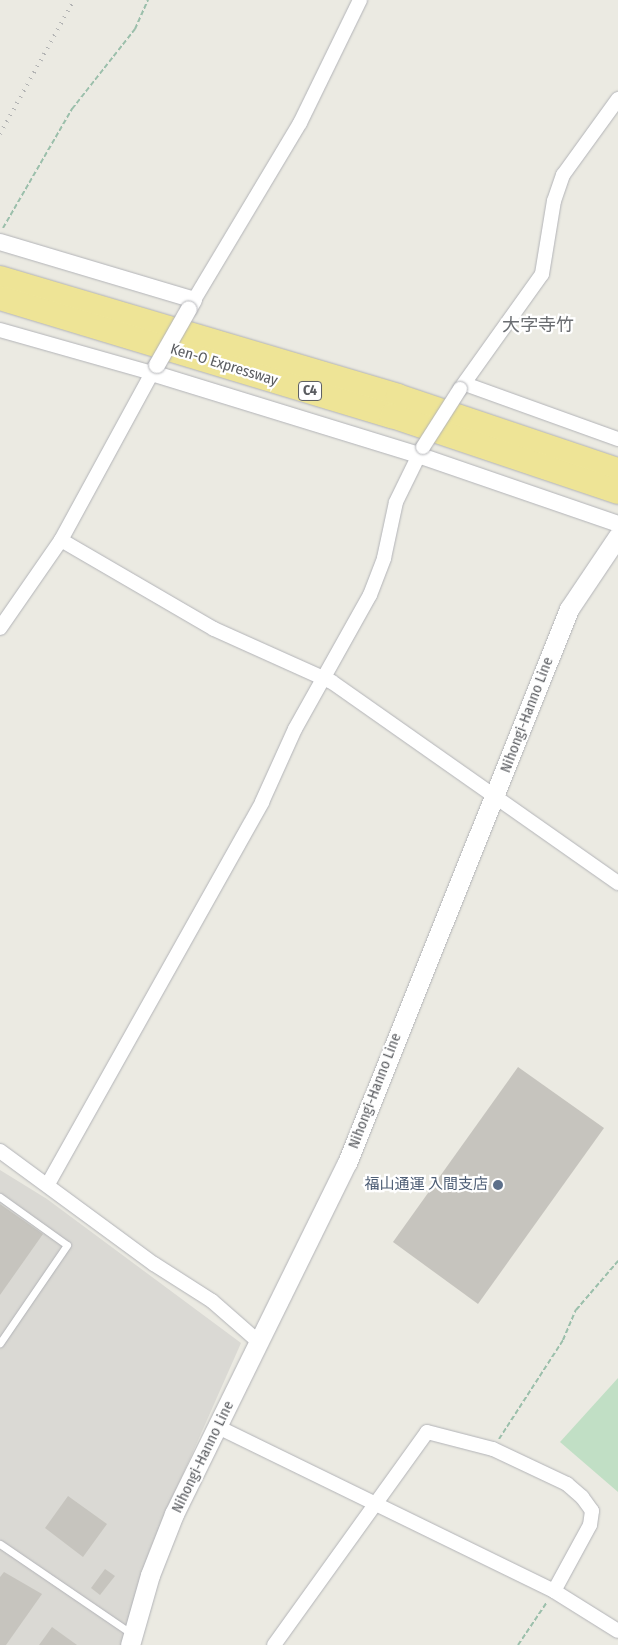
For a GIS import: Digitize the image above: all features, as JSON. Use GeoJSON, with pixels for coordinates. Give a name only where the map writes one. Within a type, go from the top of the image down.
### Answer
{"type":"FeatureCollection","features":[{"type":"Feature","properties":{"kind":"highway","name":"Ken-O Expressway"},"geometry":{"type":"LineString","coordinates":[[0,278],[398,396],[618,470]]}},
{"type":"Feature","properties":{"kind":"highway","name":"Ken-O Expressway"},"geometry":{"type":"LineString","coordinates":[[0,298],[392,416],[618,492]]}},
{"type":"Feature","properties":{"kind":"main road","name":"Nihongi-Hanno Line"},"geometry":{"type":"LineString","coordinates":[[131,1640],[159,1551],[347,1163],[569,609],[618,536]]}},
{"type":"Feature","properties":{"kind":"street"},"geometry":{"type":"LineString","coordinates":[[0,628],[61,540],[191,305],[300,123],[360,0]]}},
{"type":"Feature","properties":{"kind":"street"},"geometry":{"type":"LineString","coordinates":[[48,1184],[262,802],[295,729],[378,577],[396,502],[420,451],[542,274],[554,201],[563,175],[618,99]]}},
{"type":"Feature","properties":{"kind":"street"},"geometry":{"type":"LineString","coordinates":[[0,242],[191,305]]}},
{"type":"Feature","properties":{"kind":"street"},"geometry":{"type":"LineString","coordinates":[[0,330],[155,369],[420,451],[618,524]]}},
{"type":"Feature","properties":{"kind":"street"},"geometry":{"type":"LineString","coordinates":[[463,386],[618,439]]}},
{"type":"Feature","properties":{"kind":"street"},"geometry":{"type":"LineString","coordinates":[[61,540],[214,629],[324,679],[496,795],[618,884]]}},
{"type":"Feature","properties":{"kind":"street"},"geometry":{"type":"LineString","coordinates":[[0,1151],[48,1184],[154,1264],[212,1301],[260,1342]]}},
{"type":"Feature","properties":{"kind":"street"},"geometry":{"type":"LineString","coordinates":[[218,1427],[554,1592],[618,1631]]}},
{"type":"Feature","properties":{"kind":"street"},"geometry":{"type":"LineString","coordinates":[[274,1645],[427,1432],[493,1448],[567,1484],[592,1511],[590,1525],[554,1592]]}},
{"type":"Feature","properties":{"kind":"lane"},"geometry":{"type":"LineString","coordinates":[[0,1197],[67,1245],[0,1343]]}},
{"type":"Feature","properties":{"kind":"lane"},"geometry":{"type":"LineString","coordinates":[[0,1544],[131,1640]]}},
{"type":"Feature","properties":{"kind":"path"},"geometry":{"type":"LineString","coordinates":[[0,232],[72,109],[135,28],[148,0]]}},
{"type":"Feature","properties":{"kind":"path"},"geometry":{"type":"LineString","coordinates":[[493,1448],[563,1340],[576,1310],[618,1261]]}},
{"type":"Feature","properties":{"kind":"path"},"geometry":{"type":"LineString","coordinates":[[518,1645],[554,1592]]}},
{"type":"Feature","properties":{"kind":"shaded area"},"geometry":{"type":"Polygon","coordinates":[[[0,1170],[47,1199],[241,1343],[150,1549],[123,1645],[0,1645],[0,1170]]]}},
{"type":"Feature","properties":{"kind":"green space"},"geometry":{"type":"Polygon","coordinates":[[[618,1378],[618,1492],[560,1442],[618,1378]]]}},
{"type":"Feature","properties":{"kind":"building","name":"福山通運 入間支店"},"geometry":{"type":"Polygon","coordinates":[[[518,1067],[604,1128],[478,1304],[393,1242],[518,1067]]]}},
{"type":"Feature","properties":{"kind":"building"},"geometry":{"type":"Polygon","coordinates":[[[0,1204],[43,1234],[0,1295],[0,1204]]]}},
{"type":"Feature","properties":{"kind":"building"},"geometry":{"type":"Polygon","coordinates":[[[68,1496],[107,1524],[83,1557],[45,1528],[68,1496]]]}},
{"type":"Feature","properties":{"kind":"building"},"geometry":{"type":"Polygon","coordinates":[[[105,1569],[115,1576],[100,1595],[91,1588],[105,1569]]]}},
{"type":"Feature","properties":{"kind":"building"},"geometry":{"type":"Polygon","coordinates":[[[4,1572],[42,1594],[6,1645],[0,1645],[0,1577],[4,1572]]]}},
{"type":"Feature","properties":{"kind":"building"},"geometry":{"type":"Polygon","coordinates":[[[52,1627],[77,1645],[39,1645],[52,1627]]]}},
{"type":"Feature","properties":{"kind":"railway"},"geometry":{"type":"LineString","coordinates":[[0,134],[74,0]]}},
{"type":"Feature","properties":{"kind":"place","name":"福山通運 入間支店"},"geometry":{"type":"Point","coordinates":[498,1185]}},
{"type":"Feature","properties":{"kind":"district","name":"大字寺竹"},"geometry":{"type":"Point","coordinates":[538,325]}}]}
